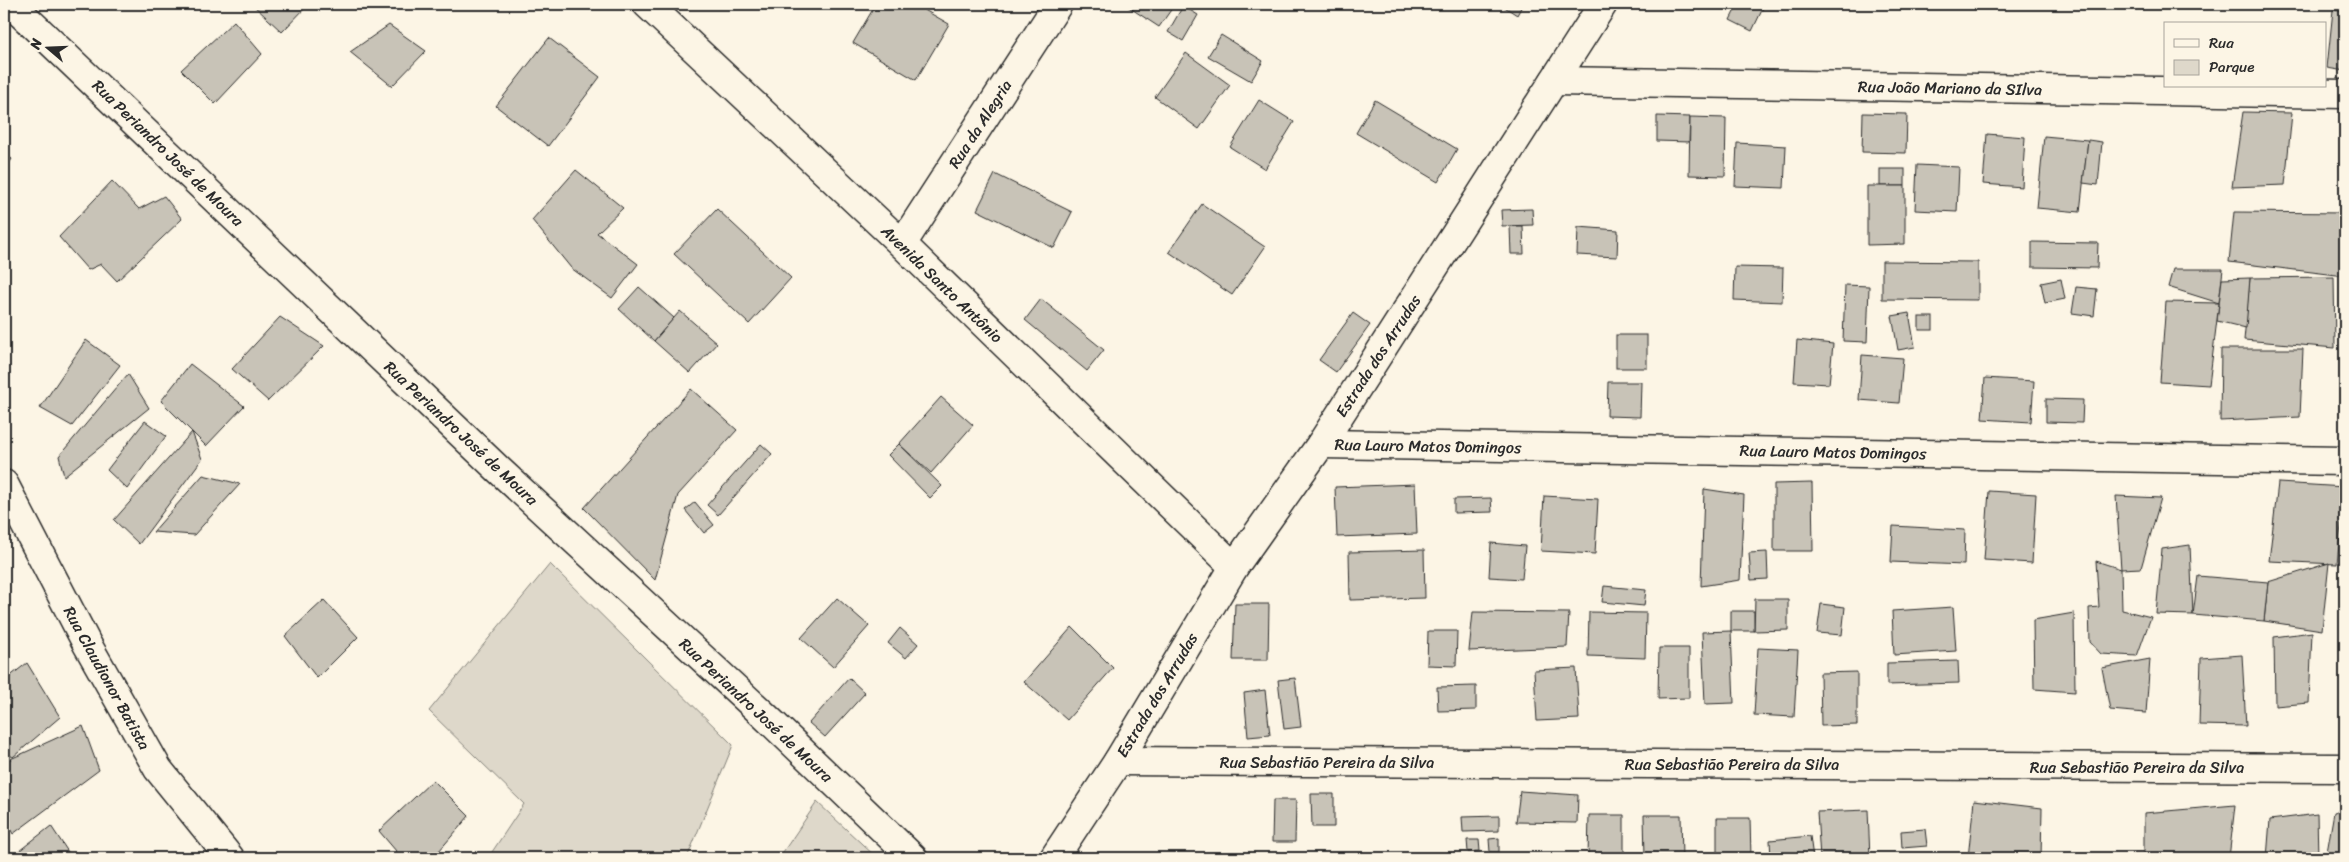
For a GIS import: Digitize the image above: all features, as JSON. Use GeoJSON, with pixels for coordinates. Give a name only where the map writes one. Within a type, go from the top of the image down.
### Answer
{"type":"FeatureCollection","features":[{"type":"Feature","properties":{"kind":"street","name":"Rua Periandro José de Moura"},"geometry":{"type":"LineString","coordinates":[[12,4],[500,471],[765,716],[913,858]]}},
{"type":"Feature","properties":{"kind":"street","name":"Avenida Santo Antônio"},"geometry":{"type":"LineString","coordinates":[[647,4],[902,244],[1234,567]]}},
{"type":"Feature","properties":{"kind":"street","name":"Rua da Alegria"},"geometry":{"type":"LineString","coordinates":[[902,244],[1058,4]]}},
{"type":"Feature","properties":{"kind":"street","name":"Estrada dos Arrudas"},"geometry":{"type":"LineString","coordinates":[[1054,858],[1118,761],[1234,567],[1321,444],[1603,4]]}},
{"type":"Feature","properties":{"kind":"street","name":"Rua João Mariano da SIlva"},"geometry":{"type":"LineString","coordinates":[[1554,81],[2345,94]]}},
{"type":"Feature","properties":{"kind":"street","name":"Rua Lauro Matos Domingos"},"geometry":{"type":"LineString","coordinates":[[1321,444],[2345,461]]}},
{"type":"Feature","properties":{"kind":"street","name":"Rua Claudionor Batista"},"geometry":{"type":"LineString","coordinates":[[4,484],[87,644],[158,770],[230,858]]}},
{"type":"Feature","properties":{"kind":"street","name":"Rua Sebastião Pereira da Silva"},"geometry":{"type":"LineString","coordinates":[[1118,761],[2345,768]]}},
{"type":"Feature","properties":{"kind":"green space"},"geometry":{"type":"Polygon","coordinates":[[[550,564],[733,745],[687,858],[488,858],[524,804],[429,711],[550,564]]]}},
{"type":"Feature","properties":{"kind":"green space"},"geometry":{"type":"Polygon","coordinates":[[[817,802],[877,858],[779,858],[817,802]]]}},
{"type":"Feature","properties":{"kind":"building"},"geometry":{"type":"Polygon","coordinates":[[[252,4],[309,4],[282,32],[252,4]]]}},
{"type":"Feature","properties":{"kind":"building"},"geometry":{"type":"Polygon","coordinates":[[[876,4],[914,4],[949,24],[916,80],[853,43],[876,4]]]}},
{"type":"Feature","properties":{"kind":"building"},"geometry":{"type":"Polygon","coordinates":[[[1124,4],[1175,4],[1159,27],[1124,4]]]}},
{"type":"Feature","properties":{"kind":"building"},"geometry":{"type":"Polygon","coordinates":[[[1500,4],[1523,4],[1517,15],[1500,4]]]}},
{"type":"Feature","properties":{"kind":"building"},"geometry":{"type":"Polygon","coordinates":[[[1738,4],[1765,4],[1752,31],[1730,20],[1738,4]]]}},
{"type":"Feature","properties":{"kind":"building"},"geometry":{"type":"Polygon","coordinates":[[[1183,6],[1198,15],[1183,41],[1168,32],[1183,6]]]}},
{"type":"Feature","properties":{"kind":"building"},"geometry":{"type":"Polygon","coordinates":[[[2333,10],[2345,12],[2345,71],[2327,68],[2333,10]]]}},
{"type":"Feature","properties":{"kind":"building"},"geometry":{"type":"Polygon","coordinates":[[[234,21],[262,54],[215,104],[181,70],[234,21]]]}},
{"type":"Feature","properties":{"kind":"building"},"geometry":{"type":"Polygon","coordinates":[[[389,25],[426,51],[392,86],[350,52],[389,25]]]}},
{"type":"Feature","properties":{"kind":"building"},"geometry":{"type":"Polygon","coordinates":[[[1221,35],[1263,61],[1251,81],[1208,56],[1221,35]]]}},
{"type":"Feature","properties":{"kind":"building"},"geometry":{"type":"Polygon","coordinates":[[[549,38],[600,77],[548,146],[496,106],[549,38]]]}},
{"type":"Feature","properties":{"kind":"building"},"geometry":{"type":"Polygon","coordinates":[[[1186,53],[1230,85],[1199,129],[1155,97],[1186,53]]]}},
{"type":"Feature","properties":{"kind":"building"},"geometry":{"type":"Polygon","coordinates":[[[1259,100],[1294,122],[1265,169],[1230,147],[1259,100]]]}},
{"type":"Feature","properties":{"kind":"building"},"geometry":{"type":"Polygon","coordinates":[[[1375,100],[1457,149],[1438,182],[1356,133],[1375,100]]]}},
{"type":"Feature","properties":{"kind":"building"},"geometry":{"type":"Polygon","coordinates":[[[2243,112],[2292,113],[2285,185],[2232,187],[2243,112]]]}},
{"type":"Feature","properties":{"kind":"building"},"geometry":{"type":"Polygon","coordinates":[[[1863,113],[1907,114],[1906,153],[1862,152],[1863,113]]]}},
{"type":"Feature","properties":{"kind":"building"},"geometry":{"type":"Polygon","coordinates":[[[1657,116],[1690,117],[1689,142],[1657,141],[1657,116]]]}},
{"type":"Feature","properties":{"kind":"building"},"geometry":{"type":"Polygon","coordinates":[[[1690,117],[1726,118],[1725,176],[1689,175],[1690,117]]]}},
{"type":"Feature","properties":{"kind":"building"},"geometry":{"type":"Polygon","coordinates":[[[1987,134],[2025,137],[2022,187],[1983,184],[1987,134]]]}},
{"type":"Feature","properties":{"kind":"building"},"geometry":{"type":"Polygon","coordinates":[[[2044,136],[2088,140],[2080,212],[2037,208],[2044,136]]]}},
{"type":"Feature","properties":{"kind":"building"},"geometry":{"type":"Polygon","coordinates":[[[2088,140],[2102,142],[2098,185],[2083,183],[2088,140]]]}},
{"type":"Feature","properties":{"kind":"building"},"geometry":{"type":"Polygon","coordinates":[[[1737,143],[1786,146],[1784,188],[1735,186],[1737,143]]]}},
{"type":"Feature","properties":{"kind":"building"},"geometry":{"type":"Polygon","coordinates":[[[4,153],[12,159],[4,171],[4,153]]]}},
{"type":"Feature","properties":{"kind":"building"},"geometry":{"type":"Polygon","coordinates":[[[1917,165],[1959,167],[1957,212],[1915,210],[1917,165]]]}},
{"type":"Feature","properties":{"kind":"building"},"geometry":{"type":"Polygon","coordinates":[[[1880,169],[1905,169],[1905,186],[1880,186],[1880,169]]]}},
{"type":"Feature","properties":{"kind":"building"},"geometry":{"type":"Polygon","coordinates":[[[576,170],[623,208],[597,233],[638,264],[612,298],[571,268],[532,220],[576,170]]]}},
{"type":"Feature","properties":{"kind":"building"},"geometry":{"type":"Polygon","coordinates":[[[995,174],[1072,212],[1054,248],[977,210],[995,174]]]}},
{"type":"Feature","properties":{"kind":"building"},"geometry":{"type":"Polygon","coordinates":[[[112,181],[139,209],[164,196],[182,219],[117,281],[101,264],[88,270],[59,237],[112,181]]]}},
{"type":"Feature","properties":{"kind":"building"},"geometry":{"type":"Polygon","coordinates":[[[1867,186],[1905,186],[1905,244],[1867,245],[1867,186]]]}},
{"type":"Feature","properties":{"kind":"building"},"geometry":{"type":"Polygon","coordinates":[[[1202,204],[1265,247],[1232,295],[1169,252],[1202,204]]]}},
{"type":"Feature","properties":{"kind":"building"},"geometry":{"type":"Polygon","coordinates":[[[717,209],[791,278],[749,324],[674,254],[717,209]]]}},
{"type":"Feature","properties":{"kind":"building"},"geometry":{"type":"Polygon","coordinates":[[[1532,209],[1533,225],[1502,226],[1501,210],[1532,209]]]}},
{"type":"Feature","properties":{"kind":"building"},"geometry":{"type":"Polygon","coordinates":[[[2234,212],[2345,213],[2345,276],[2229,262],[2234,212]]]}},
{"type":"Feature","properties":{"kind":"building"},"geometry":{"type":"Polygon","coordinates":[[[1510,226],[1523,226],[1524,254],[1511,254],[1510,226]]]}},
{"type":"Feature","properties":{"kind":"building"},"geometry":{"type":"Polygon","coordinates":[[[1578,227],[1618,230],[1617,257],[1577,255],[1578,227]]]}},
{"type":"Feature","properties":{"kind":"building"},"geometry":{"type":"Polygon","coordinates":[[[2032,242],[2098,243],[2097,268],[2032,267],[2032,242]]]}},
{"type":"Feature","properties":{"kind":"building"},"geometry":{"type":"Polygon","coordinates":[[[1882,261],[1978,262],[1978,300],[1882,299],[1882,261]]]}},
{"type":"Feature","properties":{"kind":"building"},"geometry":{"type":"Polygon","coordinates":[[[1735,267],[1783,268],[1782,302],[1734,300],[1735,267]]]}},
{"type":"Feature","properties":{"kind":"building"},"geometry":{"type":"Polygon","coordinates":[[[2173,269],[2223,269],[2219,303],[2168,287],[2173,269]]]}},
{"type":"Feature","properties":{"kind":"building"},"geometry":{"type":"Polygon","coordinates":[[[2334,277],[2335,348],[2244,340],[2250,278],[2334,277]]]}},
{"type":"Feature","properties":{"kind":"building"},"geometry":{"type":"Polygon","coordinates":[[[2250,278],[2246,328],[2217,321],[2222,279],[2250,278]]]}},
{"type":"Feature","properties":{"kind":"building"},"geometry":{"type":"Polygon","coordinates":[[[2061,279],[2065,299],[2045,303],[2041,283],[2061,279]]]}},
{"type":"Feature","properties":{"kind":"building"},"geometry":{"type":"Polygon","coordinates":[[[1845,285],[1869,286],[1867,342],[1843,341],[1845,285]]]}},
{"type":"Feature","properties":{"kind":"building"},"geometry":{"type":"Polygon","coordinates":[[[639,287],[674,318],[654,341],[619,309],[639,287]]]}},
{"type":"Feature","properties":{"kind":"building"},"geometry":{"type":"Polygon","coordinates":[[[2076,287],[2097,289],[2094,316],[2072,313],[2076,287]]]}},
{"type":"Feature","properties":{"kind":"building"},"geometry":{"type":"Polygon","coordinates":[[[1041,299],[1104,350],[1087,371],[1025,320],[1041,299]]]}},
{"type":"Feature","properties":{"kind":"building"},"geometry":{"type":"Polygon","coordinates":[[[2166,302],[2219,303],[2209,385],[2160,382],[2166,302]]]}},
{"type":"Feature","properties":{"kind":"building"},"geometry":{"type":"Polygon","coordinates":[[[680,311],[717,343],[690,373],[654,341],[680,311]]]}},
{"type":"Feature","properties":{"kind":"building"},"geometry":{"type":"Polygon","coordinates":[[[1353,313],[1370,325],[1336,372],[1319,360],[1353,313]]]}},
{"type":"Feature","properties":{"kind":"building"},"geometry":{"type":"Polygon","coordinates":[[[1909,313],[1915,347],[1898,350],[1892,316],[1909,313]]]}},
{"type":"Feature","properties":{"kind":"building"},"geometry":{"type":"Polygon","coordinates":[[[280,317],[324,346],[268,401],[232,369],[280,317]]]}},
{"type":"Feature","properties":{"kind":"building"},"geometry":{"type":"Polygon","coordinates":[[[1919,317],[1933,317],[1933,330],[1919,330],[1919,317]]]}},
{"type":"Feature","properties":{"kind":"building"},"geometry":{"type":"Polygon","coordinates":[[[1616,335],[1647,335],[1647,368],[1616,368],[1616,335]]]}},
{"type":"Feature","properties":{"kind":"building"},"geometry":{"type":"Polygon","coordinates":[[[86,340],[120,365],[72,426],[40,408],[86,340]]]}},
{"type":"Feature","properties":{"kind":"building"},"geometry":{"type":"Polygon","coordinates":[[[1797,340],[1833,344],[1829,384],[1794,382],[1797,340]]]}},
{"type":"Feature","properties":{"kind":"building"},"geometry":{"type":"Polygon","coordinates":[[[2221,349],[2303,349],[2300,417],[2220,421],[2221,349]]]}},
{"type":"Feature","properties":{"kind":"building"},"geometry":{"type":"Polygon","coordinates":[[[1862,355],[1903,358],[1899,403],[1859,400],[1862,355]]]}},
{"type":"Feature","properties":{"kind":"building"},"geometry":{"type":"Polygon","coordinates":[[[190,364],[244,406],[206,446],[161,401],[190,364]]]}},
{"type":"Feature","properties":{"kind":"building"},"geometry":{"type":"Polygon","coordinates":[[[128,374],[149,408],[64,476],[59,456],[128,374]]]}},
{"type":"Feature","properties":{"kind":"building"},"geometry":{"type":"Polygon","coordinates":[[[1985,378],[2034,381],[2031,422],[1982,419],[1985,378]]]}},
{"type":"Feature","properties":{"kind":"building"},"geometry":{"type":"Polygon","coordinates":[[[1608,382],[1641,382],[1640,417],[1607,416],[1608,382]]]}},
{"type":"Feature","properties":{"kind":"building"},"geometry":{"type":"Polygon","coordinates":[[[691,389],[737,430],[678,495],[655,580],[584,508],[691,389]]]}},
{"type":"Feature","properties":{"kind":"building"},"geometry":{"type":"Polygon","coordinates":[[[941,397],[973,425],[931,473],[899,444],[941,397]]]}},
{"type":"Feature","properties":{"kind":"building"},"geometry":{"type":"Polygon","coordinates":[[[2046,399],[2083,400],[2082,423],[2046,422],[2046,399]]]}},
{"type":"Feature","properties":{"kind":"building"},"geometry":{"type":"Polygon","coordinates":[[[145,421],[166,436],[127,489],[107,470],[145,421]]]}},
{"type":"Feature","properties":{"kind":"building"},"geometry":{"type":"Polygon","coordinates":[[[192,432],[202,459],[139,544],[114,520],[192,432]]]}},
{"type":"Feature","properties":{"kind":"building"},"geometry":{"type":"Polygon","coordinates":[[[761,444],[772,454],[718,515],[707,505],[761,444]]]}},
{"type":"Feature","properties":{"kind":"building"},"geometry":{"type":"Polygon","coordinates":[[[899,444],[942,486],[930,498],[888,455],[899,444]]]}},
{"type":"Feature","properties":{"kind":"building"},"geometry":{"type":"Polygon","coordinates":[[[203,475],[240,484],[194,535],[153,532],[203,475]]]}},
{"type":"Feature","properties":{"kind":"building"},"geometry":{"type":"Polygon","coordinates":[[[1812,483],[1813,551],[1774,551],[1774,484],[1812,483]]]}},
{"type":"Feature","properties":{"kind":"building"},"geometry":{"type":"Polygon","coordinates":[[[2278,483],[2345,487],[2337,564],[2269,561],[2278,483]]]}},
{"type":"Feature","properties":{"kind":"building"},"geometry":{"type":"Polygon","coordinates":[[[1415,484],[1417,534],[1337,537],[1335,487],[1415,484]]]}},
{"type":"Feature","properties":{"kind":"building"},"geometry":{"type":"Polygon","coordinates":[[[1704,489],[1744,495],[1740,580],[1701,586],[1704,489]]]}},
{"type":"Feature","properties":{"kind":"building"},"geometry":{"type":"Polygon","coordinates":[[[1989,491],[2036,494],[2032,563],[1984,560],[1989,491]]]}},
{"type":"Feature","properties":{"kind":"building"},"geometry":{"type":"Polygon","coordinates":[[[1544,496],[1598,499],[1595,554],[1541,551],[1544,496]]]}},
{"type":"Feature","properties":{"kind":"building"},"geometry":{"type":"Polygon","coordinates":[[[2116,496],[2161,498],[2141,568],[2121,569],[2116,496]]]}},
{"type":"Feature","properties":{"kind":"building"},"geometry":{"type":"Polygon","coordinates":[[[1491,498],[1492,512],[1454,513],[1454,499],[1491,498]]]}},
{"type":"Feature","properties":{"kind":"building"},"geometry":{"type":"Polygon","coordinates":[[[695,502],[714,525],[704,533],[685,510],[695,502]]]}},
{"type":"Feature","properties":{"kind":"building"},"geometry":{"type":"Polygon","coordinates":[[[1893,526],[1965,530],[1964,565],[1891,562],[1893,526]]]}},
{"type":"Feature","properties":{"kind":"building"},"geometry":{"type":"Polygon","coordinates":[[[1491,543],[1525,546],[1522,579],[1489,577],[1491,543]]]}},
{"type":"Feature","properties":{"kind":"building"},"geometry":{"type":"Polygon","coordinates":[[[2190,545],[2193,615],[2156,614],[2162,549],[2190,545]]]}},
{"type":"Feature","properties":{"kind":"building"},"geometry":{"type":"Polygon","coordinates":[[[1424,550],[1425,598],[1350,600],[1349,552],[1424,550]]]}},
{"type":"Feature","properties":{"kind":"building"},"geometry":{"type":"Polygon","coordinates":[[[1767,552],[1768,579],[1751,580],[1749,553],[1767,552]]]}},
{"type":"Feature","properties":{"kind":"building"},"geometry":{"type":"Polygon","coordinates":[[[2096,561],[2121,569],[2122,610],[2151,617],[2137,656],[2101,654],[2090,642],[2089,608],[2099,607],[2096,561]]]}},
{"type":"Feature","properties":{"kind":"building"},"geometry":{"type":"Polygon","coordinates":[[[2329,563],[2322,630],[2264,621],[2268,582],[2329,563]]]}},
{"type":"Feature","properties":{"kind":"building"},"geometry":{"type":"Polygon","coordinates":[[[2198,576],[2268,582],[2264,621],[2193,615],[2198,576]]]}},
{"type":"Feature","properties":{"kind":"building"},"geometry":{"type":"Polygon","coordinates":[[[1604,586],[1646,590],[1644,606],[1602,602],[1604,586]]]}},
{"type":"Feature","properties":{"kind":"building"},"geometry":{"type":"Polygon","coordinates":[[[837,598],[869,626],[833,667],[801,638],[837,598]]]}},
{"type":"Feature","properties":{"kind":"building"},"geometry":{"type":"Polygon","coordinates":[[[1755,599],[1788,599],[1788,630],[1754,631],[1755,599]]]}},
{"type":"Feature","properties":{"kind":"building"},"geometry":{"type":"Polygon","coordinates":[[[324,600],[358,637],[317,678],[285,636],[324,600]]]}},
{"type":"Feature","properties":{"kind":"building"},"geometry":{"type":"Polygon","coordinates":[[[1235,604],[1269,604],[1268,660],[1233,660],[1235,604]]]}},
{"type":"Feature","properties":{"kind":"building"},"geometry":{"type":"Polygon","coordinates":[[[1821,604],[1845,607],[1842,635],[1817,633],[1821,604]]]}},
{"type":"Feature","properties":{"kind":"building"},"geometry":{"type":"Polygon","coordinates":[[[1953,607],[1956,651],[1894,655],[1892,611],[1953,607]]]}},
{"type":"Feature","properties":{"kind":"building"},"geometry":{"type":"Polygon","coordinates":[[[1731,611],[1754,611],[1754,631],[1731,631],[1731,611]]]}},
{"type":"Feature","properties":{"kind":"building"},"geometry":{"type":"Polygon","coordinates":[[[1473,612],[1569,613],[1567,647],[1469,651],[1473,612]]]}},
{"type":"Feature","properties":{"kind":"building"},"geometry":{"type":"Polygon","coordinates":[[[1589,612],[1646,613],[1645,658],[1588,656],[1589,612]]]}},
{"type":"Feature","properties":{"kind":"building"},"geometry":{"type":"Polygon","coordinates":[[[2074,613],[2075,692],[2034,689],[2033,620],[2074,613]]]}},
{"type":"Feature","properties":{"kind":"building"},"geometry":{"type":"Polygon","coordinates":[[[1072,627],[1113,668],[1067,720],[1024,682],[1072,627]]]}},
{"type":"Feature","properties":{"kind":"building"},"geometry":{"type":"Polygon","coordinates":[[[900,628],[918,644],[906,658],[888,643],[900,628]]]}},
{"type":"Feature","properties":{"kind":"building"},"geometry":{"type":"Polygon","coordinates":[[[1428,631],[1457,631],[1456,666],[1427,665],[1428,631]]]}},
{"type":"Feature","properties":{"kind":"building"},"geometry":{"type":"Polygon","coordinates":[[[1731,631],[1734,703],[1705,704],[1702,632],[1731,631]]]}},
{"type":"Feature","properties":{"kind":"building"},"geometry":{"type":"Polygon","coordinates":[[[2312,632],[2309,703],[2275,706],[2274,637],[2312,632]]]}},
{"type":"Feature","properties":{"kind":"building"},"geometry":{"type":"Polygon","coordinates":[[[1659,648],[1689,648],[1689,698],[1658,699],[1659,648]]]}},
{"type":"Feature","properties":{"kind":"building"},"geometry":{"type":"Polygon","coordinates":[[[1758,648],[1798,650],[1794,717],[1754,715],[1758,648]]]}},
{"type":"Feature","properties":{"kind":"building"},"geometry":{"type":"Polygon","coordinates":[[[2242,655],[2246,726],[2199,725],[2201,658],[2242,655]]]}},
{"type":"Feature","properties":{"kind":"building"},"geometry":{"type":"Polygon","coordinates":[[[2150,659],[2146,713],[2110,710],[2102,668],[2150,659]]]}},
{"type":"Feature","properties":{"kind":"building"},"geometry":{"type":"Polygon","coordinates":[[[1958,661],[1959,683],[1887,685],[1887,663],[1958,661]]]}},
{"type":"Feature","properties":{"kind":"building"},"geometry":{"type":"Polygon","coordinates":[[[27,663],[60,717],[13,757],[4,752],[4,681],[27,663]]]}},
{"type":"Feature","properties":{"kind":"building"},"geometry":{"type":"Polygon","coordinates":[[[1576,668],[1579,719],[1537,721],[1534,670],[1576,668]]]}},
{"type":"Feature","properties":{"kind":"building"},"geometry":{"type":"Polygon","coordinates":[[[1857,672],[1857,725],[1821,726],[1820,673],[1857,672]]]}},
{"type":"Feature","properties":{"kind":"building"},"geometry":{"type":"Polygon","coordinates":[[[849,678],[865,693],[825,737],[809,723],[849,678]]]}},
{"type":"Feature","properties":{"kind":"building"},"geometry":{"type":"Polygon","coordinates":[[[1295,678],[1301,727],[1284,729],[1278,680],[1295,678]]]}},
{"type":"Feature","properties":{"kind":"building"},"geometry":{"type":"Polygon","coordinates":[[[1476,686],[1476,710],[1438,711],[1437,687],[1476,686]]]}},
{"type":"Feature","properties":{"kind":"building"},"geometry":{"type":"Polygon","coordinates":[[[1265,690],[1270,735],[1248,737],[1244,693],[1265,690]]]}},
{"type":"Feature","properties":{"kind":"building"},"geometry":{"type":"Polygon","coordinates":[[[83,726],[99,770],[13,834],[4,817],[4,762],[83,726]]]}},
{"type":"Feature","properties":{"kind":"building"},"geometry":{"type":"Polygon","coordinates":[[[433,780],[469,816],[433,858],[402,858],[379,831],[433,780]]]}},
{"type":"Feature","properties":{"kind":"building"},"geometry":{"type":"Polygon","coordinates":[[[1520,791],[1578,795],[1577,823],[1516,822],[1520,791]]]}},
{"type":"Feature","properties":{"kind":"building"},"geometry":{"type":"Polygon","coordinates":[[[1311,794],[1334,794],[1334,827],[1312,827],[1311,794]]]}},
{"type":"Feature","properties":{"kind":"building"},"geometry":{"type":"Polygon","coordinates":[[[1273,800],[1296,800],[1295,842],[1272,842],[1273,800]]]}},
{"type":"Feature","properties":{"kind":"building"},"geometry":{"type":"Polygon","coordinates":[[[1974,800],[2042,808],[2041,858],[1968,858],[1974,800]]]}},
{"type":"Feature","properties":{"kind":"building"},"geometry":{"type":"Polygon","coordinates":[[[2235,805],[2229,858],[2144,858],[2144,813],[2235,805]]]}},
{"type":"Feature","properties":{"kind":"building"},"geometry":{"type":"Polygon","coordinates":[[[2345,809],[2345,858],[2326,858],[2334,812],[2345,809]]]}},
{"type":"Feature","properties":{"kind":"building"},"geometry":{"type":"Polygon","coordinates":[[[1868,810],[1870,858],[1820,858],[1817,812],[1868,810]]]}},
{"type":"Feature","properties":{"kind":"building"},"geometry":{"type":"Polygon","coordinates":[[[2317,814],[2318,858],[2267,858],[2270,820],[2317,814]]]}},
{"type":"Feature","properties":{"kind":"building"},"geometry":{"type":"Polygon","coordinates":[[[1589,815],[1624,815],[1624,858],[1588,858],[1589,815]]]}},
{"type":"Feature","properties":{"kind":"building"},"geometry":{"type":"Polygon","coordinates":[[[1644,815],[1681,815],[1682,858],[1645,858],[1644,815]]]}},
{"type":"Feature","properties":{"kind":"building"},"geometry":{"type":"Polygon","coordinates":[[[1499,816],[1499,831],[1463,832],[1462,817],[1499,816]]]}},
{"type":"Feature","properties":{"kind":"building"},"geometry":{"type":"Polygon","coordinates":[[[1717,818],[1750,818],[1751,858],[1717,858],[1717,818]]]}},
{"type":"Feature","properties":{"kind":"building"},"geometry":{"type":"Polygon","coordinates":[[[51,826],[72,858],[10,858],[51,826]]]}},
{"type":"Feature","properties":{"kind":"building"},"geometry":{"type":"Polygon","coordinates":[[[1925,829],[1927,846],[1902,848],[1901,831],[1925,829]]]}},
{"type":"Feature","properties":{"kind":"building"},"geometry":{"type":"Polygon","coordinates":[[[1810,836],[1813,858],[1771,858],[1770,840],[1810,836]]]}},
{"type":"Feature","properties":{"kind":"building"},"geometry":{"type":"Polygon","coordinates":[[[1499,838],[1499,852],[1490,852],[1489,839],[1499,838]]]}},
{"type":"Feature","properties":{"kind":"building"},"geometry":{"type":"Polygon","coordinates":[[[1467,840],[1479,840],[1480,851],[1468,852],[1467,840]]]}}]}
